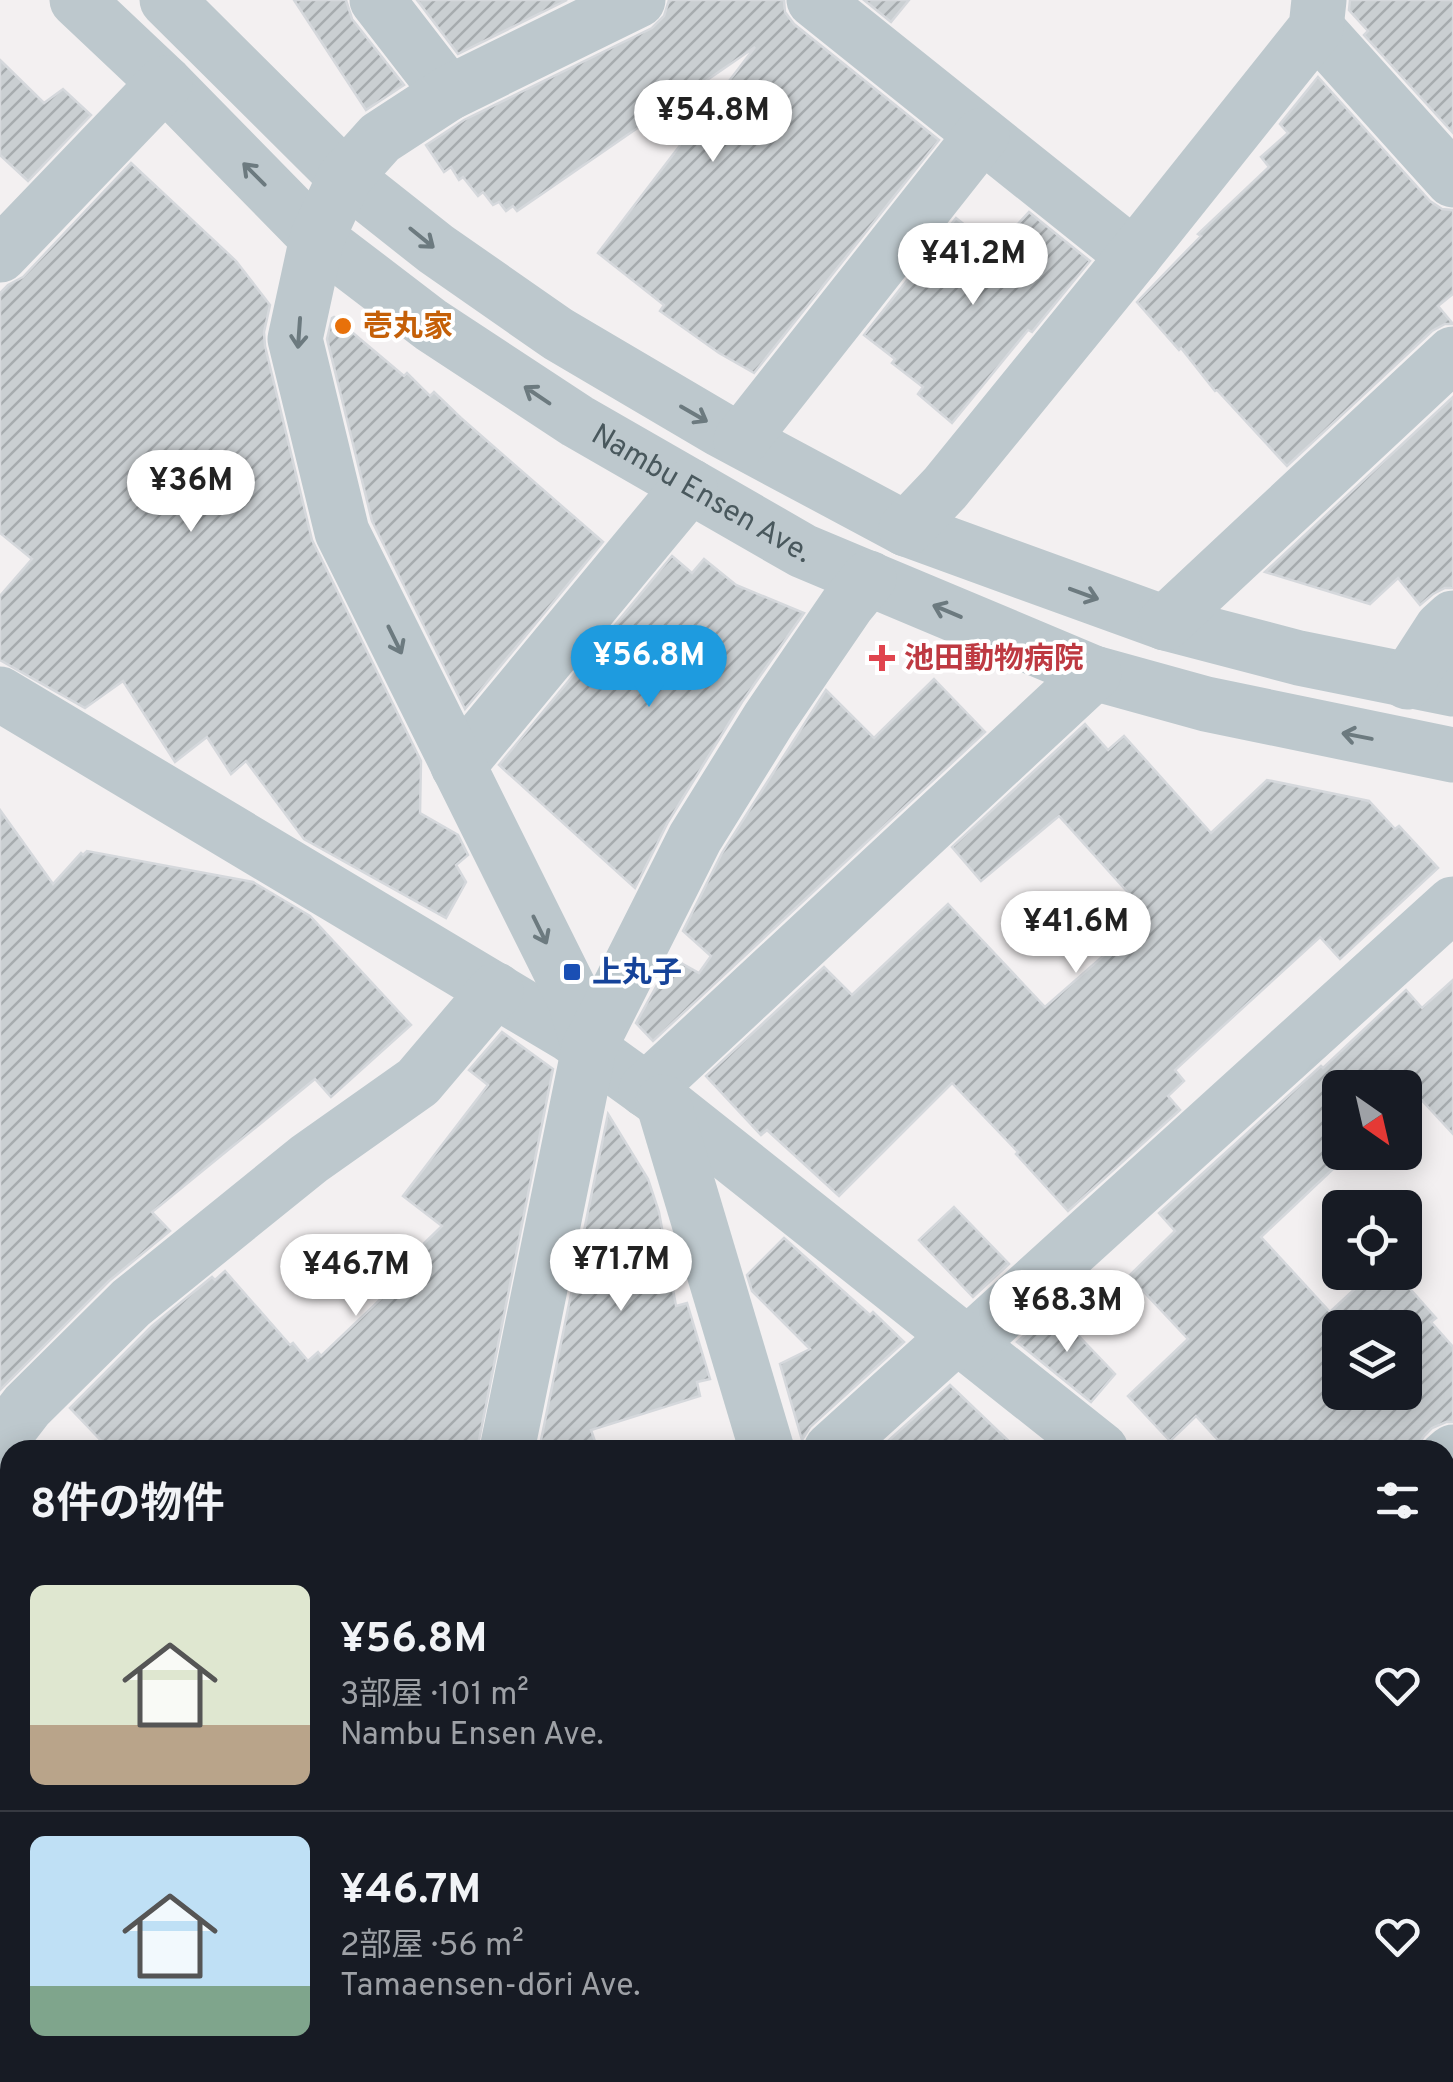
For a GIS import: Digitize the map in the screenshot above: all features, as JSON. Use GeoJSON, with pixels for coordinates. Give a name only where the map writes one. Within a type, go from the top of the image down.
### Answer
{"type":"FeatureCollection","features":[{"type":"Feature","properties":{"kind":"street","name":"Nambu Ensen Ave."},"geometry":{"type":"LineString","coordinates":[[77,0],[165,83],[317,238],[432,324],[577,421],[803,551],[1094,672],[1206,704],[1453,756]]}},
{"type":"Feature","properties":{"kind":"street"},"geometry":{"type":"LineString","coordinates":[[167,0],[346,177],[436,249],[558,334],[740,440],[906,529],[1166,624],[1299,658],[1430,685],[1442,628],[1453,618]]}},
{"type":"Feature","properties":{"kind":"street"},"geometry":{"type":"LineString","coordinates":[[377,0],[449,93]]}},
{"type":"Feature","properties":{"kind":"street"},"geometry":{"type":"LineString","coordinates":[[814,0],[1134,256]]}},
{"type":"Feature","properties":{"kind":"street"},"geometry":{"type":"LineString","coordinates":[[589,1048],[575,1000],[342,532],[296,339],[317,238],[346,177],[380,138],[449,93],[631,1]]}},
{"type":"Feature","properties":{"kind":"street"},"geometry":{"type":"LineString","coordinates":[[906,529],[1134,256],[1317,14],[1453,180]]}},
{"type":"Feature","properties":{"kind":"street"},"geometry":{"type":"LineString","coordinates":[[0,255],[165,83]]}},
{"type":"Feature","properties":{"kind":"street"},"geometry":{"type":"LineString","coordinates":[[740,440],[982,135]]}},
{"type":"Feature","properties":{"kind":"street"},"geometry":{"type":"LineString","coordinates":[[1166,624],[1453,354]]}},
{"type":"Feature","properties":{"kind":"street"},"geometry":{"type":"LineString","coordinates":[[458,766],[690,486]]}},
{"type":"Feature","properties":{"kind":"street"},"geometry":{"type":"LineString","coordinates":[[508,1440],[589,1048],[695,838],[769,719],[869,578]]}},
{"type":"Feature","properties":{"kind":"street"},"geometry":{"type":"LineString","coordinates":[[654,1096],[1094,672]]}},
{"type":"Feature","properties":{"kind":"street"},"geometry":{"type":"LineString","coordinates":[[0,694],[589,1048],[1089,1440]]}},
{"type":"Feature","properties":{"kind":"street"},"geometry":{"type":"LineString","coordinates":[[843,1440],[963,1339],[1453,904]]}},
{"type":"Feature","properties":{"kind":"street"},"geometry":{"type":"LineString","coordinates":[[1,1440],[28,1406],[131,1303],[309,1158],[418,1082],[496,990]]}},
{"type":"Feature","properties":{"kind":"street"},"geometry":{"type":"LineString","coordinates":[[654,1096],[764,1440]]}},
{"type":"Feature","properties":{"kind":"building"},"geometry":{"type":"Polygon","coordinates":[[[294,0],[346,0],[352,19],[404,85],[366,110],[294,0]]]}},
{"type":"Feature","properties":{"kind":"building"},"geometry":{"type":"Polygon","coordinates":[[[417,0],[567,0],[458,54],[417,0]]]}},
{"type":"Feature","properties":{"kind":"building"},"geometry":{"type":"Polygon","coordinates":[[[669,0],[784,0],[785,12],[794,24],[939,140],[754,373],[660,311],[664,305],[598,253],[755,47],[517,211],[513,206],[506,211],[499,202],[493,205],[483,192],[478,196],[463,177],[459,180],[451,167],[444,172],[426,145],[464,120],[652,28],[664,16],[669,0]]]}},
{"type":"Feature","properties":{"kind":"building"},"geometry":{"type":"Polygon","coordinates":[[[864,0],[909,0],[891,22],[864,0]]]}},
{"type":"Feature","properties":{"kind":"building"},"geometry":{"type":"Polygon","coordinates":[[[1350,0],[1453,0],[1453,133],[1364,35],[1368,31],[1349,10],[1350,0]]]}},
{"type":"Feature","properties":{"kind":"building"},"geometry":{"type":"Polygon","coordinates":[[[0,60],[44,103],[63,89],[91,115],[28,181],[0,155],[0,60]]]}},
{"type":"Feature","properties":{"kind":"building"},"geometry":{"type":"Polygon","coordinates":[[[1318,77],[1430,201],[1442,209],[1453,210],[1453,294],[1438,306],[1453,324],[1432,331],[1287,466],[1137,302],[1201,236],[1198,234],[1269,167],[1261,157],[1288,133],[1280,124],[1318,77]]]}},
{"type":"Feature","properties":{"kind":"building"},"geometry":{"type":"Polygon","coordinates":[[[131,163],[236,261],[270,305],[265,346],[312,540],[421,761],[420,813],[458,835],[468,855],[456,865],[466,882],[446,918],[304,839],[246,761],[231,774],[207,737],[175,762],[123,681],[85,708],[0,660],[0,596],[32,559],[0,533],[0,293],[23,277],[131,163]]]}},
{"type":"Feature","properties":{"kind":"building"},"geometry":{"type":"Polygon","coordinates":[[[1029,212],[1090,261],[952,423],[918,394],[923,387],[892,363],[895,359],[864,335],[956,218],[995,249],[1029,212]]]}},
{"type":"Feature","properties":{"kind":"building"},"geometry":{"type":"Polygon","coordinates":[[[334,317],[404,376],[407,373],[430,396],[434,392],[603,542],[465,709],[372,521],[327,339],[334,317]]]}},
{"type":"Feature","properties":{"kind":"building"},"geometry":{"type":"Polygon","coordinates":[[[1453,397],[1453,588],[1433,594],[1420,605],[1398,578],[1370,604],[1265,572],[1453,397]]]}},
{"type":"Feature","properties":{"kind":"building"},"geometry":{"type":"Polygon","coordinates":[[[672,556],[692,573],[704,559],[736,585],[804,613],[742,702],[668,822],[635,888],[499,765],[672,556]]]}},
{"type":"Feature","properties":{"kind":"building"},"geometry":{"type":"Polygon","coordinates":[[[934,679],[985,732],[653,1041],[636,1023],[672,958],[699,973],[711,956],[683,931],[722,853],[826,690],[874,738],[934,679]]]}},
{"type":"Feature","properties":{"kind":"building"},"geometry":{"type":"Polygon","coordinates":[[[1085,724],[1108,750],[1124,736],[1211,833],[1267,780],[1369,801],[1438,868],[1340,959],[1320,937],[1175,1070],[1184,1081],[1168,1096],[1180,1110],[1068,1211],[952,1083],[839,1196],[767,1130],[761,1135],[706,1076],[824,967],[852,995],[948,904],[1045,1007],[1110,950],[1103,943],[1141,907],[1059,816],[981,881],[952,847],[1085,724]]]}},
{"type":"Feature","properties":{"kind":"building"},"geometry":{"type":"Polygon","coordinates":[[[0,810],[53,884],[87,851],[253,882],[310,916],[411,1025],[331,1097],[315,1079],[152,1212],[170,1231],[109,1281],[0,1390],[0,810]]]}},
{"type":"Feature","properties":{"kind":"building"},"geometry":{"type":"Polygon","coordinates":[[[1453,980],[1453,1134],[1422,1101],[1422,1070],[1322,1070],[1322,1170],[1332,1170],[1261,1237],[1328,1310],[1322,1310],[1322,1410],[1422,1410],[1422,1310],[1332,1310],[1354,1290],[1411,1290],[1436,1318],[1431,1322],[1453,1347],[1453,1422],[1432,1428],[1421,1440],[1218,1440],[1196,1416],[1169,1440],[1128,1396],[1188,1339],[1129,1276],[1175,1231],[1159,1213],[1406,990],[1422,1008],[1453,980]]]}},
{"type":"Feature","properties":{"kind":"building"},"geometry":{"type":"Polygon","coordinates":[[[502,1032],[553,1069],[479,1440],[100,1440],[70,1408],[152,1326],[212,1277],[215,1280],[225,1271],[308,1361],[318,1352],[321,1356],[386,1294],[379,1287],[442,1226],[403,1196],[488,1085],[469,1070],[502,1032]]]}},
{"type":"Feature","properties":{"kind":"building"},"geometry":{"type":"Polygon","coordinates":[[[608,1114],[648,1179],[659,1212],[676,1306],[687,1303],[710,1379],[697,1382],[700,1396],[591,1430],[594,1440],[541,1440],[608,1114]]]}},
{"type":"Feature","properties":{"kind":"building"},"geometry":{"type":"Polygon","coordinates":[[[954,1207],[1009,1264],[973,1297],[919,1240],[954,1207]]]}},
{"type":"Feature","properties":{"kind":"building"},"geometry":{"type":"Polygon","coordinates":[[[784,1238],[904,1342],[810,1427],[802,1440],[780,1364],[810,1349],[752,1291],[747,1275],[784,1238]]]}},
{"type":"Feature","properties":{"kind":"building"},"geometry":{"type":"Polygon","coordinates":[[[1053,1309],[1115,1374],[1091,1402],[1017,1342],[1053,1309]]]}},
{"type":"Feature","properties":{"kind":"building"},"geometry":{"type":"Polygon","coordinates":[[[950,1385],[1008,1440],[889,1440],[950,1385]]]}},
{"type":"Feature","properties":{"kind":"place","name":"壱丸家"},"geometry":{"type":"Point","coordinates":[343,326]}},
{"type":"Feature","properties":{"kind":"place","name":"池田動物病院"},"geometry":{"type":"Point","coordinates":[882,658]}},
{"type":"Feature","properties":{"kind":"place","name":"上丸子"},"geometry":{"type":"Point","coordinates":[572,972]}}]}
